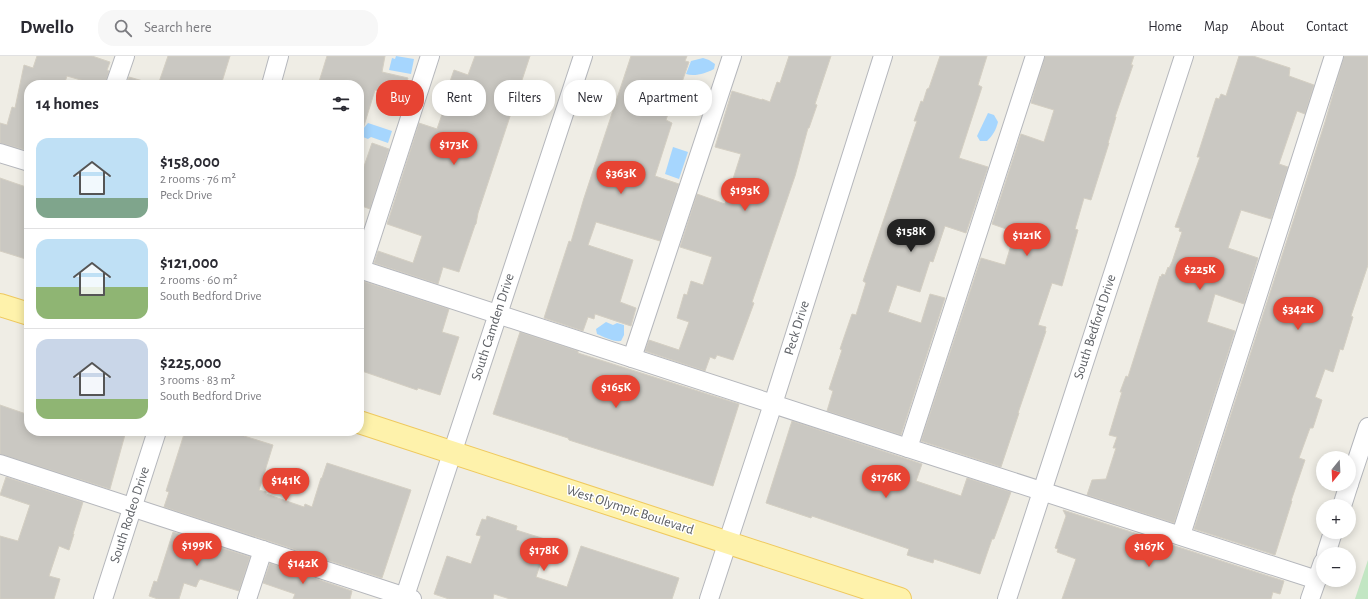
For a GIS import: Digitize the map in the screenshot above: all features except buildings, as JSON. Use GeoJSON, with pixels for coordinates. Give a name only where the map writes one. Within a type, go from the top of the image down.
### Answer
{"type":"FeatureCollection","features":[{"type":"Feature","properties":{"kind":"main road"},"geometry":{"type":"LineString","coordinates":[[0,305],[24,312]]}},
{"type":"Feature","properties":{"kind":"main road","name":"West Olympic Boulevard"},"geometry":{"type":"LineString","coordinates":[[364,424],[900,599]]}},
{"type":"Feature","properties":{"kind":"street"},"geometry":{"type":"LineString","coordinates":[[117,80],[125,56]]}},
{"type":"Feature","properties":{"kind":"street"},"geometry":{"type":"LineString","coordinates":[[272,80],[279,56]]}},
{"type":"Feature","properties":{"kind":"street"},"geometry":{"type":"LineString","coordinates":[[364,257],[430,56]]}},
{"type":"Feature","properties":{"kind":"street","name":"South Camden Drive"},"geometry":{"type":"LineString","coordinates":[[407,598],[452,452],[583,56]]}},
{"type":"Feature","properties":{"kind":"street"},"geometry":{"type":"LineString","coordinates":[[632,358],[732,56]]}},
{"type":"Feature","properties":{"kind":"street","name":"Peck Drive"},"geometry":{"type":"LineString","coordinates":[[709,599],[773,404],[883,56]]}},
{"type":"Feature","properties":{"kind":"street"},"geometry":{"type":"LineString","coordinates":[[908,448],[1035,56]]}},
{"type":"Feature","properties":{"kind":"street","name":"South Bedford Drive"},"geometry":{"type":"LineString","coordinates":[[1007,599],[1184,56]]}},
{"type":"Feature","properties":{"kind":"street"},"geometry":{"type":"LineString","coordinates":[[1181,535],[1334,56]]}},
{"type":"Feature","properties":{"kind":"street"},"geometry":{"type":"LineString","coordinates":[[0,153],[24,160]]}},
{"type":"Feature","properties":{"kind":"street"},"geometry":{"type":"LineString","coordinates":[[364,270],[1316,580]]}},
{"type":"Feature","properties":{"kind":"street"},"geometry":{"type":"LineString","coordinates":[[1356,463],[1368,426]]}},
{"type":"Feature","properties":{"kind":"street","name":"South Rodeo Drive"},"geometry":{"type":"LineString","coordinates":[[103,599],[155,436]]}},
{"type":"Feature","properties":{"kind":"street"},"geometry":{"type":"LineString","coordinates":[[0,464],[407,598]]}},
{"type":"Feature","properties":{"kind":"street"},"geometry":{"type":"LineString","coordinates":[[247,599],[263,550]]}},
{"type":"Feature","properties":{"kind":"street"},"geometry":{"type":"LineString","coordinates":[[1310,599],[1316,583]]}},
{"type":"Feature","properties":{"kind":"green space"},"geometry":{"type":"Polygon","coordinates":[[[1368,560],[1368,599],[1355,599],[1368,560]]]}},
{"type":"Feature","properties":{"kind":"water"},"geometry":{"type":"Polygon","coordinates":[[[396,56],[414,59],[411,74],[389,70],[392,58],[395,59],[396,56]]]}},
{"type":"Feature","properties":{"kind":"water"},"geometry":{"type":"Polygon","coordinates":[[[703,58],[715,64],[714,69],[697,75],[686,74],[691,61],[703,58]]]}},
{"type":"Feature","properties":{"kind":"water"},"geometry":{"type":"Polygon","coordinates":[[[988,113],[994,115],[998,122],[991,137],[987,141],[980,141],[977,136],[988,113]]]}},
{"type":"Feature","properties":{"kind":"water"},"geometry":{"type":"Polygon","coordinates":[[[368,123],[392,131],[388,143],[371,137],[368,139],[364,137],[364,128],[368,123]]]}},
{"type":"Feature","properties":{"kind":"water"},"geometry":{"type":"Polygon","coordinates":[[[673,147],[688,152],[679,179],[665,174],[673,147]]]}},
{"type":"Feature","properties":{"kind":"water"},"geometry":{"type":"Polygon","coordinates":[[[606,322],[613,325],[617,323],[624,325],[624,335],[621,341],[612,340],[597,334],[596,329],[606,322]]]}}]}
